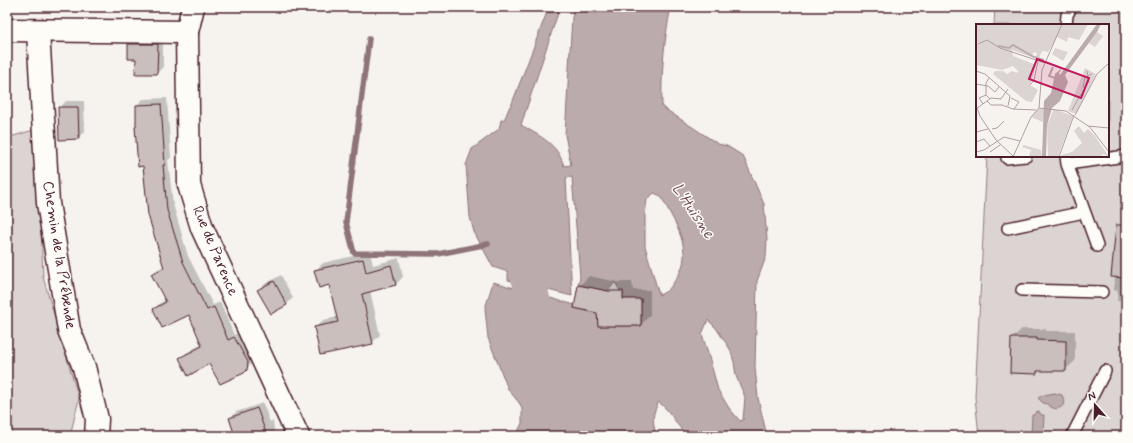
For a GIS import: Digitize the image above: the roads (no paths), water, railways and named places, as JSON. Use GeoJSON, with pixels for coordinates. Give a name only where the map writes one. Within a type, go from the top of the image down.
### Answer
{"type":"FeatureCollection","features":[{"type":"Feature","properties":{"kind":"street","name":"Rue de Parence"},"geometry":{"type":"LineString","coordinates":[[193,7],[188,32],[189,185],[202,228],[298,436]]}},
{"type":"Feature","properties":{"kind":"street"},"geometry":{"type":"LineString","coordinates":[[7,30],[38,32],[188,32]]}},
{"type":"Feature","properties":{"kind":"street","name":"Chemin de la Prébende"},"geometry":{"type":"LineString","coordinates":[[38,32],[48,203],[69,330],[84,367],[97,419],[96,436]]}},
{"type":"Feature","properties":{"kind":"lane"},"geometry":{"type":"LineString","coordinates":[[1066,24],[1067,15],[1071,7]]}},
{"type":"Feature","properties":{"kind":"lane"},"geometry":{"type":"LineString","coordinates":[[1097,246],[1066,160],[1126,156]]}},
{"type":"Feature","properties":{"kind":"lane"},"geometry":{"type":"LineString","coordinates":[[1007,158],[1016,157]]}},
{"type":"Feature","properties":{"kind":"lane"},"geometry":{"type":"LineString","coordinates":[[1008,228],[1084,212]]}},
{"type":"Feature","properties":{"kind":"lane"},"geometry":{"type":"LineString","coordinates":[[1022,290],[1102,292]]}},
{"type":"Feature","properties":{"kind":"lane"},"geometry":{"type":"LineString","coordinates":[[1072,436],[1105,371]]}},
{"type":"Feature","properties":{"kind":"water","name":"L'Huisne"},"geometry":{"type":"Polygon","coordinates":[[[575,7],[671,7],[666,32],[662,82],[662,107],[718,144],[727,146],[743,156],[764,204],[767,239],[766,257],[757,281],[755,367],[758,398],[767,436],[686,436],[668,411],[659,402],[653,418],[656,436],[516,436],[522,423],[522,409],[520,404],[508,389],[488,338],[485,309],[493,282],[575,305],[574,308],[597,313],[598,326],[641,326],[641,299],[623,299],[623,291],[620,291],[615,282],[608,291],[578,285],[580,277],[572,177],[566,178],[572,296],[508,280],[508,272],[493,267],[474,232],[470,217],[466,165],[472,149],[499,129],[501,120],[504,120],[511,106],[547,12],[552,13],[554,9],[559,10],[521,125],[542,137],[553,146],[561,158],[564,166],[571,165],[565,135],[572,17],[575,7]],[[654,193],[647,199],[645,215],[645,246],[659,295],[669,289],[676,279],[682,268],[684,258],[681,237],[677,226],[661,196],[654,193]],[[708,320],[702,334],[718,390],[729,408],[740,421],[743,420],[745,397],[736,376],[730,349],[716,328],[708,320]]]}},
{"type":"Feature","properties":{"kind":"water"},"geometry":{"type":"Polygon","coordinates":[[[1054,393],[1062,395],[1065,403],[1063,406],[1056,409],[1043,403],[1038,398],[1044,395],[1054,393]]]}},
{"type":"Feature","properties":{"kind":"water"},"geometry":{"type":"Polygon","coordinates":[[[1039,411],[1041,415],[1044,415],[1043,436],[1031,436],[1032,415],[1039,411]]]}},
{"type":"Feature","properties":{"kind":"waterway"},"geometry":{"type":"LineString","coordinates":[[369,39],[346,222],[354,253],[438,254],[488,244]]}},
{"type":"Feature","properties":{"kind":"waterway"},"geometry":{"type":"LineString","coordinates":[[523,241],[520,251],[544,336]]}}]}
